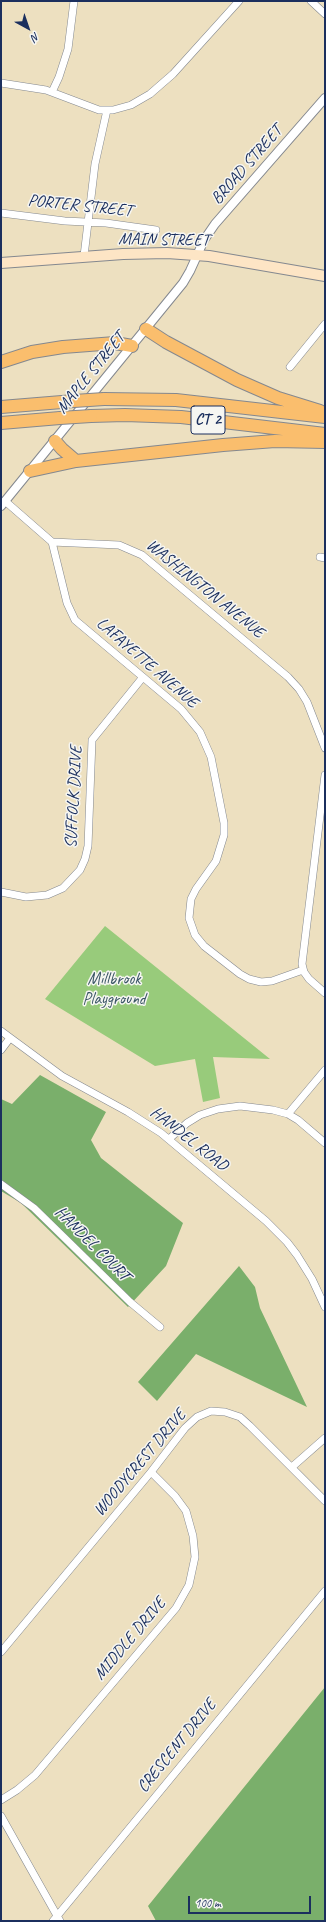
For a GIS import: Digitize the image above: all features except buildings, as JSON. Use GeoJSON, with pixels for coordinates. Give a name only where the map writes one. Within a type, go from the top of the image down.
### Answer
{"type":"FeatureCollection","features":[{"type":"Feature","properties":{"kind":"highway"},"geometry":{"type":"LineString","coordinates":[[146,329],[166,342],[237,380],[278,398],[325,413]]}},
{"type":"Feature","properties":{"kind":"highway"},"geometry":{"type":"LineString","coordinates":[[1,362],[32,352],[63,347],[115,343],[132,346]]}},
{"type":"Feature","properties":{"kind":"highway","name":"CT 2"},"geometry":{"type":"LineString","coordinates":[[1,407],[104,399],[176,400],[325,417]]}},
{"type":"Feature","properties":{"kind":"highway","name":"CT 2"},"geometry":{"type":"LineString","coordinates":[[1,423],[125,415],[181,417],[325,434]]}},
{"type":"Feature","properties":{"kind":"highway"},"geometry":{"type":"LineString","coordinates":[[55,441],[76,461]]}},
{"type":"Feature","properties":{"kind":"highway"},"geometry":{"type":"LineString","coordinates":[[30,472],[76,461],[250,442],[325,442]]}},
{"type":"Feature","properties":{"kind":"main road","name":"MAIN STREET"},"geometry":{"type":"LineString","coordinates":[[1,263],[145,252],[197,254],[325,276]]}},
{"type":"Feature","properties":{"kind":"street"},"geometry":{"type":"LineString","coordinates":[[52,92],[59,77],[68,49],[73,20],[74,1]]}},
{"type":"Feature","properties":{"kind":"street"},"geometry":{"type":"LineString","coordinates":[[1,83],[29,86],[52,92],[88,107],[106,110],[131,105],[146,97],[163,84],[239,1]]}},
{"type":"Feature","properties":{"kind":"street"},"geometry":{"type":"LineString","coordinates":[[311,1],[325,14]]}},
{"type":"Feature","properties":{"kind":"street","name":"BROAD STREET"},"geometry":{"type":"LineString","coordinates":[[197,254],[204,240],[218,220],[325,98]]}},
{"type":"Feature","properties":{"kind":"street"},"geometry":{"type":"LineString","coordinates":[[84,256],[95,164],[106,110]]}},
{"type":"Feature","properties":{"kind":"street","name":"PORTER STREET"},"geometry":{"type":"LineString","coordinates":[[1,213],[156,230]]}},
{"type":"Feature","properties":{"kind":"street","name":"MAPLE STREET"},"geometry":{"type":"LineString","coordinates":[[3,504],[188,277],[197,254]]}},
{"type":"Feature","properties":{"kind":"street"},"geometry":{"type":"LineString","coordinates":[[290,367],[325,324]]}},
{"type":"Feature","properties":{"kind":"street"},"geometry":{"type":"LineString","coordinates":[[3,504],[52,542]]}},
{"type":"Feature","properties":{"kind":"street","name":"LAFAYETTE AVENUE"},"geometry":{"type":"LineString","coordinates":[[52,542],[67,603],[75,620],[181,709],[194,724],[206,745],[214,766],[224,823],[224,835],[216,861],[196,889],[191,899],[189,918],[194,935],[210,951],[249,979],[261,982],[272,981],[304,970]]}},
{"type":"Feature","properties":{"kind":"street","name":"WASHINGTON AVENUE"},"geometry":{"type":"LineString","coordinates":[[52,542],[119,545],[142,555],[288,677],[307,702],[325,748]]}},
{"type":"Feature","properties":{"kind":"street","name":"SUFFOLK DRIVE"},"geometry":{"type":"LineString","coordinates":[[1,892],[26,897],[47,895],[63,888],[80,870],[85,859],[88,846],[92,740],[143,677]]}},
{"type":"Feature","properties":{"kind":"street"},"geometry":{"type":"LineString","coordinates":[[325,776],[303,958],[304,970],[309,979],[325,993]]}},
{"type":"Feature","properties":{"kind":"street","name":"HANDEL ROAD"},"geometry":{"type":"LineString","coordinates":[[1,1031],[62,1076],[128,1112],[169,1139],[266,1221],[287,1242],[307,1271],[325,1307]]}},
{"type":"Feature","properties":{"kind":"street"},"geometry":{"type":"LineString","coordinates":[[1,1050],[10,1038]]}},
{"type":"Feature","properties":{"kind":"street"},"geometry":{"type":"LineString","coordinates":[[288,1114],[325,1070]]}},
{"type":"Feature","properties":{"kind":"street"},"geometry":{"type":"LineString","coordinates":[[169,1139],[193,1119],[207,1112],[222,1108],[244,1106],[273,1110],[288,1114],[298,1120],[325,1143]]}},
{"type":"Feature","properties":{"kind":"street","name":"HANDEL COURT"},"geometry":{"type":"LineString","coordinates":[[1,1184],[34,1208],[130,1302],[160,1327]]}},
{"type":"Feature","properties":{"kind":"street","name":"WOODYCREST DRIVE"},"geometry":{"type":"LineString","coordinates":[[1,1652],[151,1472],[185,1428],[197,1416],[211,1411],[225,1412],[240,1417],[292,1467]]}},
{"type":"Feature","properties":{"kind":"street"},"geometry":{"type":"LineString","coordinates":[[325,1438],[292,1467],[325,1501]]}},
{"type":"Feature","properties":{"kind":"street","name":"MIDDLE DRIVE"},"geometry":{"type":"LineString","coordinates":[[1,1800],[17,1790],[35,1775],[176,1608],[189,1585],[195,1557],[193,1536],[186,1511],[175,1496],[151,1472]]}},
{"type":"Feature","properties":{"kind":"street","name":"CRESCENT DRIVE"},"geometry":{"type":"LineString","coordinates":[[57,1919],[325,1591]]}},
{"type":"Feature","properties":{"kind":"street"},"geometry":{"type":"LineString","coordinates":[[1,1816],[57,1919]]}},
{"type":"Feature","properties":{"kind":"green space","name":"Millbrook Playground"},"geometry":{"type":"Polygon","coordinates":[[[105,926],[270,1059],[213,1057],[220,1098],[203,1102],[195,1059],[155,1066],[45,999],[105,926]]]}},
{"type":"Feature","properties":{"kind":"green space"},"geometry":{"type":"Polygon","coordinates":[[[40,1075],[106,1112],[91,1140],[101,1158],[183,1223],[166,1266],[128,1307],[21,1203],[1,1191],[1,1099],[12,1104],[40,1075]]]}},
{"type":"Feature","properties":{"kind":"green space"},"geometry":{"type":"Polygon","coordinates":[[[239,1266],[255,1287],[260,1308],[307,1407],[196,1354],[157,1401],[138,1382],[239,1266]]]}},
{"type":"Feature","properties":{"kind":"green space"},"geometry":{"type":"Polygon","coordinates":[[[325,1687],[325,1921],[156,1921],[148,1906],[325,1687]]]}}]}
